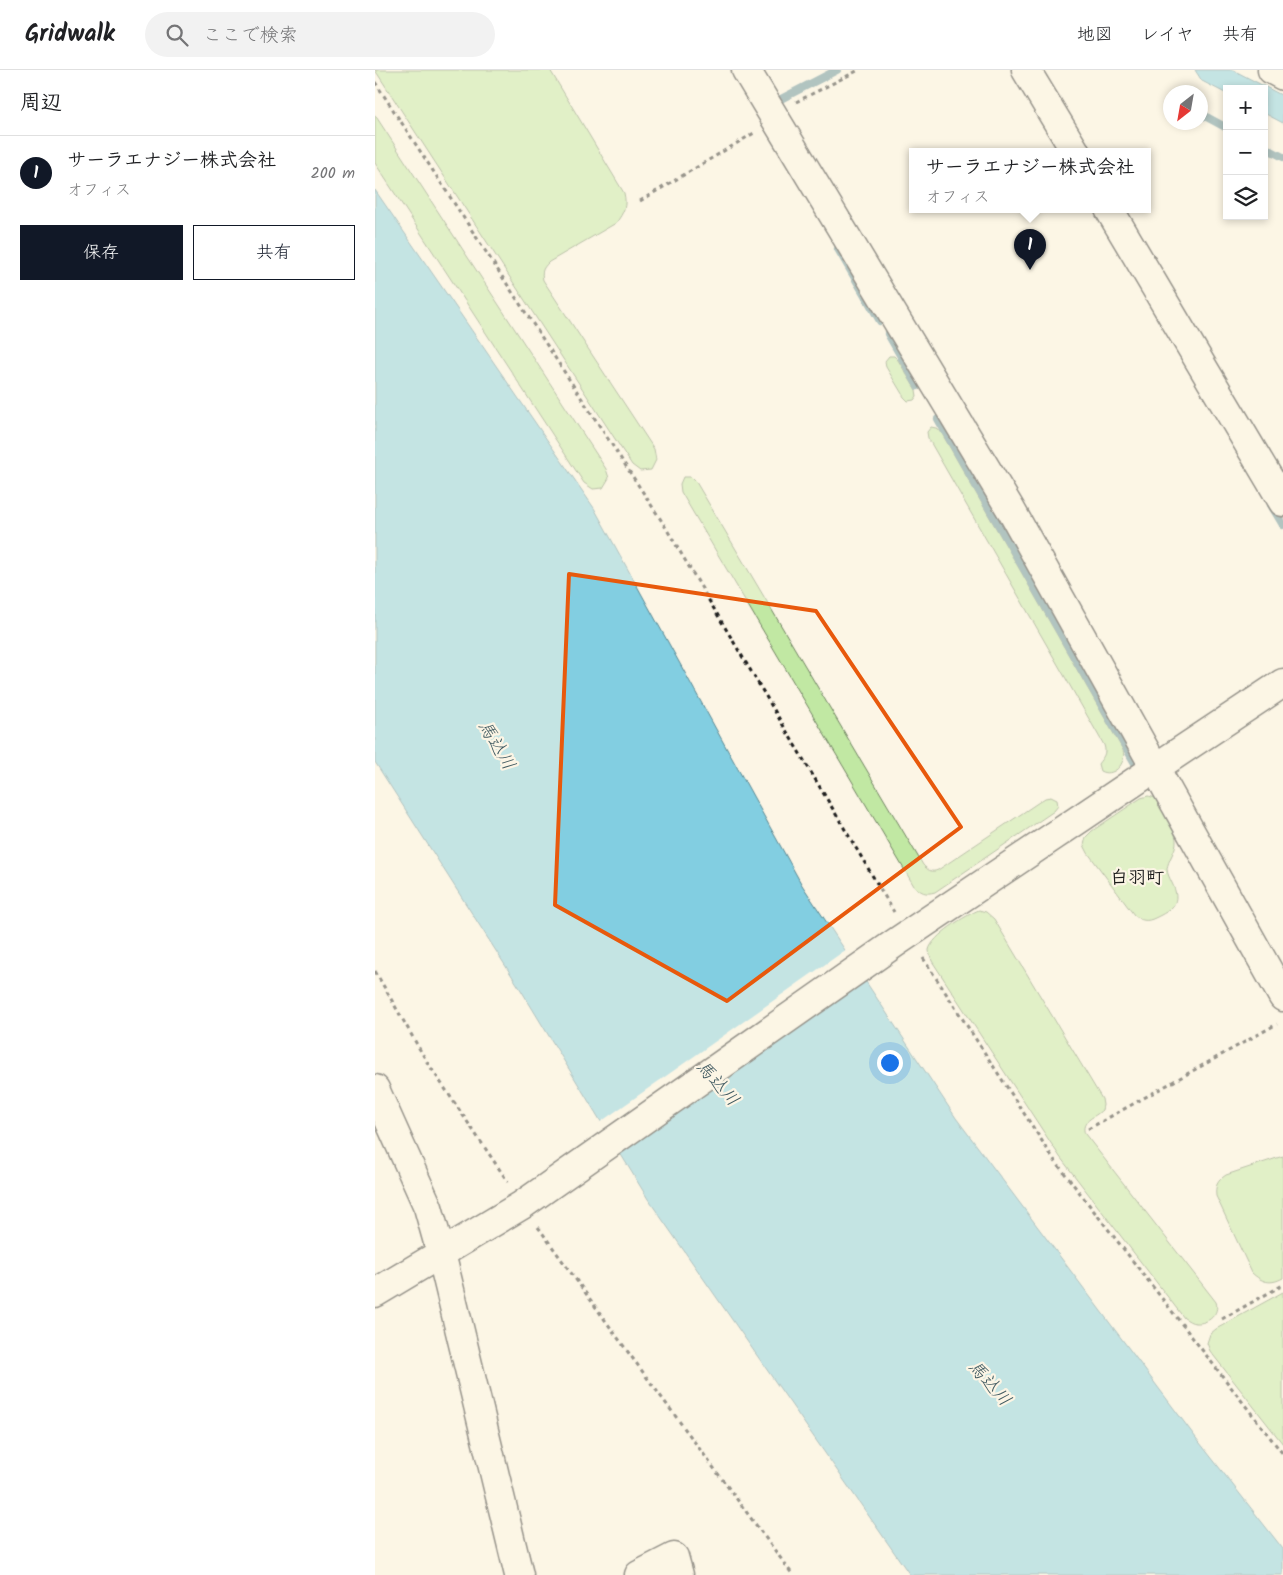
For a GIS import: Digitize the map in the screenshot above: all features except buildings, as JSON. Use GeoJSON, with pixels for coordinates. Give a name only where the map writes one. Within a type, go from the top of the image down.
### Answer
{"type":"FeatureCollection","features":[{"type":"Feature","properties":{"kind":"street"},"geometry":{"type":"LineString","coordinates":[[746,70],[1011,510],[1283,997]]}},
{"type":"Feature","properties":{"kind":"street"},"geometry":{"type":"LineString","coordinates":[[1027,70],[1073,148]]}},
{"type":"Feature","properties":{"kind":"street"},"geometry":{"type":"LineString","coordinates":[[1272,70],[1283,76]]}},
{"type":"Feature","properties":{"kind":"street"},"geometry":{"type":"LineString","coordinates":[[1111,213],[1283,502]]}},
{"type":"Feature","properties":{"kind":"street"},"geometry":{"type":"LineString","coordinates":[[375,1293],[530,1199],[902,939],[1283,683]]}},
{"type":"Feature","properties":{"kind":"street"},"geometry":{"type":"LineString","coordinates":[[375,1089],[428,1207],[441,1253],[519,1575]]}},
{"type":"Feature","properties":{"kind":"street"},"geometry":{"type":"LineString","coordinates":[[639,1575],[675,1557],[679,1575]]}},
{"type":"Feature","properties":{"kind":"path"},"geometry":{"type":"LineString","coordinates":[[640,201],[775,117],[859,70]]}},
{"type":"Feature","properties":{"kind":"path"},"geometry":{"type":"LineString","coordinates":[[375,82],[663,523],[902,939],[1067,1177],[1283,1454]]}},
{"type":"Feature","properties":{"kind":"path"},"geometry":{"type":"LineString","coordinates":[[375,971],[427,1062],[505,1176],[530,1199],[628,1352],[793,1575]]}},
{"type":"Feature","properties":{"kind":"path"},"geometry":{"type":"LineString","coordinates":[[1088,1129],[1283,1021]]}},
{"type":"Feature","properties":{"kind":"path"},"geometry":{"type":"LineString","coordinates":[[1222,1319],[1283,1285]]}},
{"type":"Feature","properties":{"kind":"highlighted area"},"geometry":{"type":"Polygon","coordinates":[[[569,574],[816,611],[961,827],[727,1001],[555,905],[569,574]]]}},
{"type":"Feature","properties":{"kind":"green space"},"geometry":{"type":"Polygon","coordinates":[[[375,70],[550,70],[624,193],[625,205],[616,223],[549,262],[543,270],[543,280],[654,449],[656,460],[651,470],[640,471],[632,465],[375,70]]]}},
{"type":"Feature","properties":{"kind":"green space"},"geometry":{"type":"Polygon","coordinates":[[[375,115],[606,469],[609,478],[603,488],[593,489],[584,483],[375,163],[375,115]]]}},
{"type":"Feature","properties":{"kind":"green space"},"geometry":{"type":"Polygon","coordinates":[[[889,356],[894,356],[898,360],[916,390],[917,396],[914,400],[908,401],[904,397],[886,367],[885,361],[889,356]]]}},
{"type":"Feature","properties":{"kind":"green space"},"geometry":{"type":"Polygon","coordinates":[[[931,427],[941,432],[1123,750],[1124,755],[1121,765],[1114,771],[1105,773],[1100,771],[1098,764],[1105,753],[1104,745],[928,438],[927,432],[931,427]]]}},
{"type":"Feature","properties":{"kind":"green space"},"geometry":{"type":"Polygon","coordinates":[[[683,477],[691,477],[696,482],[926,868],[931,871],[938,870],[1045,798],[1051,797],[1057,800],[1058,806],[1054,811],[935,892],[923,892],[914,886],[681,492],[680,484],[683,477]]]}},
{"type":"Feature","properties":{"kind":"green space"},"geometry":{"type":"Polygon","coordinates":[[[1148,796],[1159,801],[1166,812],[1176,838],[1167,869],[1176,896],[1174,905],[1166,912],[1149,920],[1142,920],[1134,915],[1084,845],[1086,837],[1092,831],[1141,798],[1148,796]]]}},
{"type":"Feature","properties":{"kind":"green space"},"geometry":{"type":"Polygon","coordinates":[[[979,910],[986,912],[994,919],[1102,1099],[1102,1110],[1086,1123],[1084,1126],[1085,1134],[1216,1302],[1215,1314],[1209,1320],[1194,1323],[1184,1318],[1060,1157],[932,961],[929,950],[931,944],[958,921],[979,910]]]}},
{"type":"Feature","properties":{"kind":"green space"},"geometry":{"type":"Polygon","coordinates":[[[1283,1156],[1283,1278],[1266,1282],[1252,1273],[1216,1196],[1216,1189],[1217,1184],[1226,1175],[1283,1156]]]}},
{"type":"Feature","properties":{"kind":"green space"},"geometry":{"type":"Polygon","coordinates":[[[1283,1292],[1283,1444],[1210,1351],[1207,1343],[1210,1334],[1216,1329],[1283,1292]]]}},
{"type":"Feature","properties":{"kind":"water"},"geometry":{"type":"Polygon","coordinates":[[[1195,70],[1233,70],[1262,85],[1223,85],[1223,92],[1202,81],[1195,70]]]}},
{"type":"Feature","properties":{"kind":"water"},"geometry":{"type":"Polygon","coordinates":[[[1268,88],[1283,96],[1283,123],[1268,115],[1268,88]]]}},
{"type":"Feature","properties":{"kind":"water","name":"馬込川"},"geometry":{"type":"Polygon","coordinates":[[[375,190],[594,508],[802,885],[956,1118],[1196,1438],[1283,1549],[1283,1575],[910,1575],[648,1199],[521,990],[375,762],[375,190]]]}},
{"type":"Feature","properties":{"kind":"pier"},"geometry":{"type":"Polygon","coordinates":[[[847,949],[866,976],[616,1151],[599,1123],[847,949]]]}},
{"type":"Feature","properties":{"kind":"waterway"},"geometry":{"type":"LineString","coordinates":[[777,101],[837,70]]}},
{"type":"Feature","properties":{"kind":"waterway"},"geometry":{"type":"LineString","coordinates":[[1208,118],[1223,126]]}},
{"type":"Feature","properties":{"kind":"waterway"},"geometry":{"type":"LineString","coordinates":[[1268,149],[1283,157]]}},
{"type":"Feature","properties":{"kind":"waterway"},"geometry":{"type":"LineString","coordinates":[[838,249],[880,321]]}},
{"type":"Feature","properties":{"kind":"waterway"},"geometry":{"type":"LineString","coordinates":[[888,334],[918,386]]}},
{"type":"Feature","properties":{"kind":"waterway"},"geometry":{"type":"LineString","coordinates":[[938,419],[1136,765]]}},
{"type":"Feature","properties":{"kind":"waterway"},"geometry":{"type":"LineString","coordinates":[[1271,505],[1283,525]]}},
{"type":"Feature","properties":{"kind":"place","name":"サーラエナジー株式会社"},"geometry":{"type":"Point","coordinates":[1030,270]}},
{"type":"Feature","properties":{"kind":"district","name":"白羽町"},"geometry":{"type":"Point","coordinates":[1137,877]}}]}
